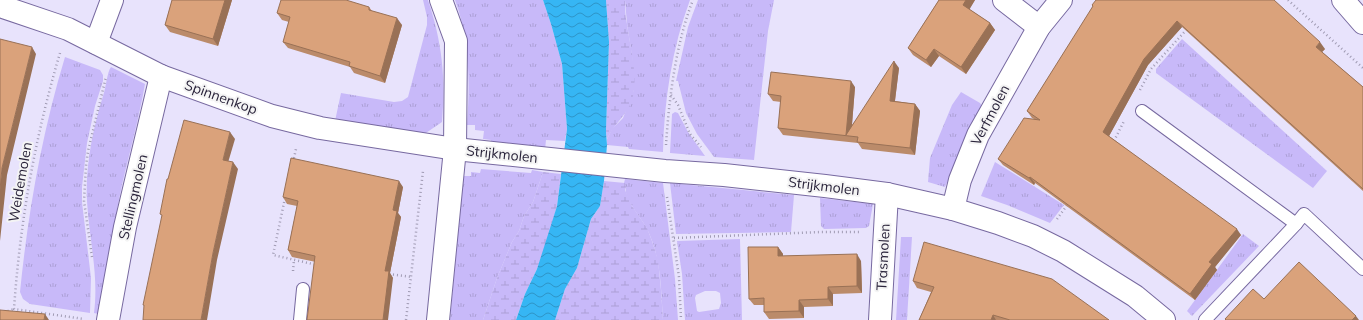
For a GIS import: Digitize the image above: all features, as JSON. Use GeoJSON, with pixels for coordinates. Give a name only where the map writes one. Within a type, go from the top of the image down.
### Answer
{"type":"FeatureCollection","features":[{"type":"Feature","properties":{"kind":"street"},"geometry":{"type":"LineString","coordinates":[[96,43],[112,0]]}},
{"type":"Feature","properties":{"kind":"street"},"geometry":{"type":"LineString","coordinates":[[438,320],[455,149],[456,41],[441,0]]}},
{"type":"Feature","properties":{"kind":"street"},"geometry":{"type":"LineString","coordinates":[[1004,0],[1039,27]]}},
{"type":"Feature","properties":{"kind":"street","name":"Verfmolen"},"geometry":{"type":"LineString","coordinates":[[953,209],[960,180],[978,135],[1039,27],[1061,0]]}},
{"type":"Feature","properties":{"kind":"street"},"geometry":{"type":"LineString","coordinates":[[1343,0],[1363,22]]}},
{"type":"Feature","properties":{"kind":"street","name":"Spinnenkop"},"geometry":{"type":"LineString","coordinates":[[0,6],[68,29],[161,76],[272,116],[320,128],[455,149]]}},
{"type":"Feature","properties":{"kind":"street","name":"Stellingmolen"},"geometry":{"type":"LineString","coordinates":[[108,320],[125,227],[161,76]]}},
{"type":"Feature","properties":{"kind":"street","name":"Strijkmolen"},"geometry":{"type":"LineString","coordinates":[[455,149],[542,159],[724,175],[825,186],[887,194],[953,209],[1033,236],[1063,251],[1135,296],[1164,320]]}},
{"type":"Feature","properties":{"kind":"street","name":"Trasmolen"},"geometry":{"type":"LineString","coordinates":[[880,320],[887,194]]}},
{"type":"Feature","properties":{"kind":"lane"},"geometry":{"type":"LineString","coordinates":[[1142,111],[1296,224]]}},
{"type":"Feature","properties":{"kind":"lane"},"geometry":{"type":"LineString","coordinates":[[1205,320],[1304,214],[1363,269]]}},
{"type":"Feature","properties":{"kind":"lane"},"geometry":{"type":"LineString","coordinates":[[300,320],[303,289]]}},
{"type":"Feature","properties":{"kind":"path"},"geometry":{"type":"LineString","coordinates":[[1288,0],[1363,68]]}},
{"type":"Feature","properties":{"kind":"path","name":"Weidemolen"},"geometry":{"type":"LineString","coordinates":[[14,309],[17,261],[29,179],[39,132],[60,52],[66,54]]}},
{"type":"Feature","properties":{"kind":"path"},"geometry":{"type":"LineString","coordinates":[[92,258],[84,201],[86,166],[92,131],[105,83],[105,71]]}},
{"type":"Feature","properties":{"kind":"path"},"geometry":{"type":"LineString","coordinates":[[671,95],[678,105],[690,134],[724,175]]}},
{"type":"Feature","properties":{"kind":"path"},"geometry":{"type":"LineString","coordinates":[[293,162],[301,123]]}},
{"type":"Feature","properties":{"kind":"path"},"geometry":{"type":"LineString","coordinates":[[406,320],[423,177],[424,144]]}},
{"type":"Feature","properties":{"kind":"path"},"geometry":{"type":"LineString","coordinates":[[286,193],[273,255],[319,266]]}},
{"type":"Feature","properties":{"kind":"path"},"geometry":{"type":"LineString","coordinates":[[674,238],[821,232],[884,232]]}},
{"type":"Feature","properties":{"kind":"path"},"geometry":{"type":"LineString","coordinates":[[389,274],[412,277]]}},
{"type":"Feature","properties":{"kind":"path"},"geometry":{"type":"LineString","coordinates":[[0,311],[5,312],[14,309],[91,320]]}},
{"type":"Feature","properties":{"kind":"green space"},"geometry":{"type":"Polygon","coordinates":[[[423,0],[428,0],[440,45],[443,75],[442,122],[420,137],[335,121],[341,93],[394,102],[402,101],[408,97],[427,25],[427,17],[423,0]]]}},
{"type":"Feature","properties":{"kind":"green space"},"geometry":{"type":"Polygon","coordinates":[[[455,0],[543,0],[562,64],[567,129],[565,141],[546,140],[545,150],[491,144],[491,140],[483,139],[484,131],[475,130],[475,125],[467,125],[468,62],[464,30],[455,0]]]}},
{"type":"Feature","properties":{"kind":"green space"},"geometry":{"type":"Polygon","coordinates":[[[606,0],[625,0],[625,15],[635,82],[632,100],[607,139],[609,42],[606,0]]]}},
{"type":"Feature","properties":{"kind":"green space"},"geometry":{"type":"Polygon","coordinates":[[[625,0],[690,0],[678,37],[670,75],[665,113],[663,152],[629,149],[628,147],[607,145],[607,139],[612,129],[623,118],[634,90],[632,56],[625,0]]]}},
{"type":"Feature","properties":{"kind":"green space"},"geometry":{"type":"Polygon","coordinates":[[[698,0],[774,0],[768,31],[754,160],[714,157],[697,134],[686,113],[678,81],[676,81],[688,27],[698,0]]]}},
{"type":"Feature","properties":{"kind":"green space"},"geometry":{"type":"Polygon","coordinates":[[[1182,39],[1327,171],[1313,188],[1156,73],[1156,69],[1182,39]]]}},
{"type":"Feature","properties":{"kind":"green space"},"geometry":{"type":"Polygon","coordinates":[[[65,57],[100,70],[103,75],[103,81],[95,106],[87,143],[82,187],[82,202],[91,278],[90,313],[30,304],[23,299],[20,292],[27,232],[37,173],[49,115],[65,57]]]}},
{"type":"Feature","properties":{"kind":"green space"},"geometry":{"type":"Polygon","coordinates":[[[111,67],[145,84],[122,185],[98,314],[94,313],[95,271],[88,215],[87,175],[93,134],[108,73],[111,67]]]}},
{"type":"Feature","properties":{"kind":"green space"},"geometry":{"type":"Polygon","coordinates":[[[961,92],[980,103],[982,106],[945,187],[928,182],[930,158],[952,105],[961,92]]]}},
{"type":"Feature","properties":{"kind":"green space"},"geometry":{"type":"Polygon","coordinates":[[[675,112],[678,113],[688,132],[705,156],[670,153],[672,114],[675,112]]]}},
{"type":"Feature","properties":{"kind":"green space"},"geometry":{"type":"Polygon","coordinates":[[[995,162],[1064,205],[1050,223],[981,196],[995,162]]]}},
{"type":"Feature","properties":{"kind":"green space"},"geometry":{"type":"Polygon","coordinates":[[[481,169],[531,173],[532,170],[543,172],[533,202],[524,216],[519,231],[512,242],[497,278],[483,320],[450,320],[463,176],[471,176],[471,172],[480,173],[481,169]]]}},
{"type":"Feature","properties":{"kind":"green space"},"geometry":{"type":"Polygon","coordinates":[[[543,172],[561,174],[557,206],[549,236],[537,269],[525,294],[516,320],[483,320],[497,278],[512,242],[519,231],[524,216],[533,202],[543,172]]]}},
{"type":"Feature","properties":{"kind":"green space"},"geometry":{"type":"Polygon","coordinates":[[[625,179],[663,183],[675,279],[678,320],[663,320],[661,284],[655,249],[646,227],[627,196],[624,183],[625,179]]]}},
{"type":"Feature","properties":{"kind":"green space"},"geometry":{"type":"Polygon","coordinates":[[[604,181],[625,183],[625,190],[632,206],[647,228],[658,260],[663,320],[555,320],[565,289],[577,268],[591,219],[600,206],[604,181]]]}},
{"type":"Feature","properties":{"kind":"green space"},"geometry":{"type":"Polygon","coordinates":[[[670,183],[794,195],[791,232],[676,234],[670,183]]]}},
{"type":"Feature","properties":{"kind":"green space"},"geometry":{"type":"Polygon","coordinates":[[[820,198],[873,204],[869,226],[866,228],[824,229],[821,226],[820,198]]]}},
{"type":"Feature","properties":{"kind":"green space"},"geometry":{"type":"Polygon","coordinates":[[[1243,234],[1259,246],[1192,316],[1187,311],[1243,234]]]}},
{"type":"Feature","properties":{"kind":"green space"},"geometry":{"type":"Polygon","coordinates":[[[901,237],[912,237],[907,320],[896,320],[901,237]]]}},
{"type":"Feature","properties":{"kind":"green space"},"geometry":{"type":"Polygon","coordinates":[[[740,239],[742,320],[685,320],[682,274],[677,241],[740,239]],[[705,291],[696,295],[697,311],[719,309],[721,303],[720,293],[716,291],[705,291]]]}},
{"type":"Feature","properties":{"kind":"water"},"geometry":{"type":"Polygon","coordinates":[[[543,0],[606,0],[609,42],[606,131],[607,145],[604,181],[600,206],[591,219],[577,268],[565,289],[555,320],[516,320],[525,294],[537,269],[557,206],[567,129],[562,64],[543,0]]]}},
{"type":"Feature","properties":{"kind":"building"},"geometry":{"type":"Polygon","coordinates":[[[172,0],[225,0],[213,39],[165,25],[172,0]]]}},
{"type":"Feature","properties":{"kind":"building"},"geometry":{"type":"Polygon","coordinates":[[[281,0],[346,0],[369,7],[369,10],[397,18],[380,76],[349,66],[350,62],[283,42],[290,17],[277,13],[281,0]]]}},
{"type":"Feature","properties":{"kind":"building"},"geometry":{"type":"Polygon","coordinates":[[[939,0],[966,0],[963,5],[990,23],[961,67],[934,49],[926,60],[908,48],[939,0]]]}},
{"type":"Feature","properties":{"kind":"building"},"geometry":{"type":"Polygon","coordinates":[[[1096,0],[1274,0],[1320,42],[1316,47],[1363,87],[1363,189],[1177,21],[1144,59],[1103,132],[1237,229],[1209,262],[1212,264],[1190,294],[1030,177],[1029,178],[998,159],[1024,118],[1040,120],[1027,111],[1096,0]]]}},
{"type":"Feature","properties":{"kind":"building"},"geometry":{"type":"Polygon","coordinates":[[[0,39],[32,47],[2,168],[0,190],[0,39]]]}},
{"type":"Feature","properties":{"kind":"building"},"geometry":{"type":"Polygon","coordinates":[[[894,61],[890,101],[915,104],[910,148],[857,142],[858,137],[778,128],[781,96],[768,94],[771,72],[851,81],[846,135],[894,61]]]}},
{"type":"Feature","properties":{"kind":"building"},"geometry":{"type":"Polygon","coordinates":[[[184,120],[230,132],[223,160],[233,162],[213,253],[201,320],[143,320],[143,305],[162,215],[160,214],[167,179],[184,120]]]}},
{"type":"Feature","properties":{"kind":"building"},"geometry":{"type":"Polygon","coordinates":[[[291,158],[399,181],[393,210],[397,211],[385,271],[389,271],[383,320],[307,320],[315,256],[288,250],[298,201],[283,197],[291,158]]]}},
{"type":"Feature","properties":{"kind":"building"},"geometry":{"type":"Polygon","coordinates":[[[924,242],[1052,279],[1109,320],[1010,320],[993,315],[991,320],[919,320],[934,287],[913,281],[924,242]]]}},
{"type":"Feature","properties":{"kind":"building"},"geometry":{"type":"Polygon","coordinates":[[[748,247],[778,247],[778,256],[857,254],[857,286],[828,287],[828,299],[799,300],[799,311],[764,312],[764,298],[749,299],[748,247]]]}},
{"type":"Feature","properties":{"kind":"building"},"geometry":{"type":"Polygon","coordinates":[[[1299,262],[1356,316],[1352,320],[1225,319],[1253,289],[1264,299],[1299,262]]]}},
{"type":"Feature","properties":{"kind":"building"},"geometry":{"type":"Polygon","coordinates":[[[0,310],[45,314],[44,320],[0,320],[0,310]]]}}]}
